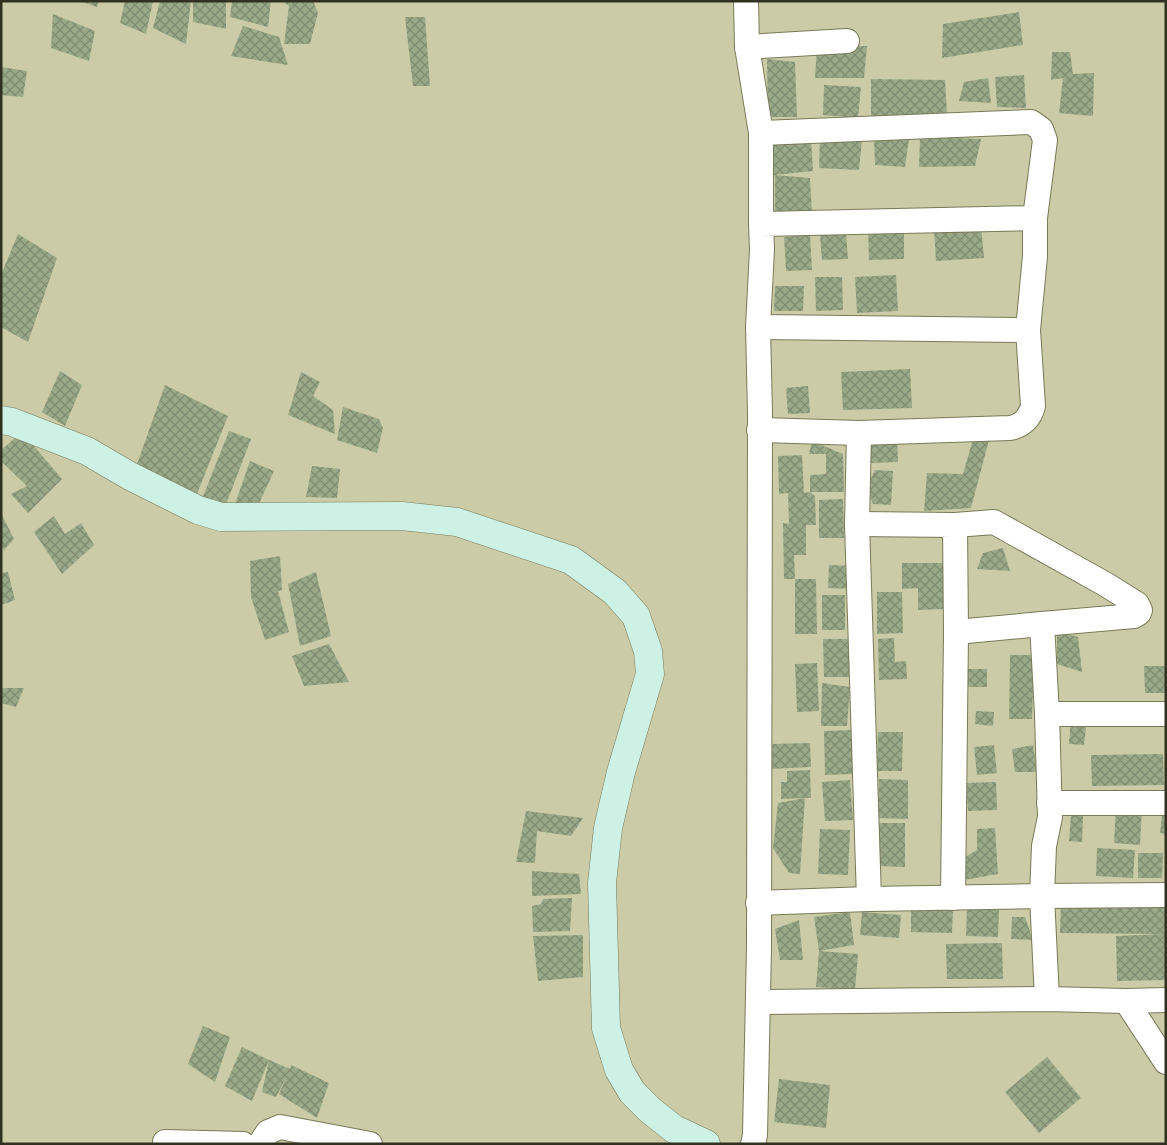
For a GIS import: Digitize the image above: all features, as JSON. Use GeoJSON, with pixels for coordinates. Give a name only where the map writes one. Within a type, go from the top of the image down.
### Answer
{"type":"FeatureCollection","features":[{"type":"Feature","properties":{"kind":"street"},"geometry":{"type":"LineString","coordinates":[[746,1],[747,47],[761,133],[762,249],[758,327],[759,948],[755,1135],[753,1144]]}},
{"type":"Feature","properties":{"kind":"street"},"geometry":{"type":"LineString","coordinates":[[747,47],[847,41]]}},
{"type":"Feature","properties":{"kind":"street"},"geometry":{"type":"LineString","coordinates":[[759,430],[859,433],[1017,427],[1030,415],[1033,406],[1028,330],[1035,256],[1035,218],[1044,140],[1041,129],[1031,122],[761,133]]}},
{"type":"Feature","properties":{"kind":"street"},"geometry":{"type":"LineString","coordinates":[[761,224],[1035,218]]}},
{"type":"Feature","properties":{"kind":"street"},"geometry":{"type":"LineString","coordinates":[[758,327],[1028,330]]}},
{"type":"Feature","properties":{"kind":"street"},"geometry":{"type":"LineString","coordinates":[[1,420],[12,422],[87,451],[130,476],[198,510],[221,517],[402,516],[457,522],[571,560],[615,592],[636,616],[648,651],[650,674],[621,772],[608,828],[602,883],[606,1028],[619,1070],[632,1092],[650,1110],[674,1129],[706,1144]]}},
{"type":"Feature","properties":{"kind":"street"},"geometry":{"type":"LineString","coordinates":[[859,433],[857,524],[868,899]]}},
{"type":"Feature","properties":{"kind":"street"},"geometry":{"type":"LineString","coordinates":[[857,524],[955,525],[994,522],[1105,584],[1137,604],[1140,610],[1139,614],[1134,616],[956,632]]}},
{"type":"Feature","properties":{"kind":"street"},"geometry":{"type":"LineString","coordinates":[[952,898],[956,632],[955,525]]}},
{"type":"Feature","properties":{"kind":"street"},"geometry":{"type":"LineString","coordinates":[[1042,624],[1050,817],[1044,846],[1042,896],[1047,999]]}},
{"type":"Feature","properties":{"kind":"street"},"geometry":{"type":"LineString","coordinates":[[1047,714],[1166,714]]}},
{"type":"Feature","properties":{"kind":"street"},"geometry":{"type":"LineString","coordinates":[[1049,803],[1166,803]]}},
{"type":"Feature","properties":{"kind":"street"},"geometry":{"type":"LineString","coordinates":[[758,904],[868,899],[1166,895]]}},
{"type":"Feature","properties":{"kind":"street"},"geometry":{"type":"LineString","coordinates":[[758,1002],[1047,999],[1166,1000]]}},
{"type":"Feature","properties":{"kind":"street"},"geometry":{"type":"LineString","coordinates":[[1126,1001],[1166,1062]]}},
{"type":"Feature","properties":{"kind":"street"},"geometry":{"type":"LineString","coordinates":[[260,1144],[268,1132],[280,1128],[370,1144]]}},
{"type":"Feature","properties":{"kind":"street"},"geometry":{"type":"LineString","coordinates":[[165,1142],[243,1144]]}},
{"type":"Feature","properties":{"kind":"building"},"geometry":{"type":"Polygon","coordinates":[[[79,1],[99,1],[97,7],[79,1]]]}},
{"type":"Feature","properties":{"kind":"building"},"geometry":{"type":"Polygon","coordinates":[[[125,1],[153,1],[146,34],[120,23],[125,1]]]}},
{"type":"Feature","properties":{"kind":"building"},"geometry":{"type":"Polygon","coordinates":[[[160,1],[191,1],[186,44],[153,28],[160,1]]]}},
{"type":"Feature","properties":{"kind":"building"},"geometry":{"type":"Polygon","coordinates":[[[193,1],[226,1],[226,29],[193,22],[193,1]]]}},
{"type":"Feature","properties":{"kind":"building"},"geometry":{"type":"Polygon","coordinates":[[[232,1],[271,1],[268,27],[230,17],[232,1]]]}},
{"type":"Feature","properties":{"kind":"building"},"geometry":{"type":"Polygon","coordinates":[[[282,1],[313,1],[318,13],[310,44],[284,44],[289,6],[282,1]]]}},
{"type":"Feature","properties":{"kind":"building"},"geometry":{"type":"Polygon","coordinates":[[[1019,12],[1023,45],[942,58],[943,24],[1019,12]]]}},
{"type":"Feature","properties":{"kind":"building"},"geometry":{"type":"Polygon","coordinates":[[[53,14],[95,31],[89,61],[51,48],[53,14]]]}},
{"type":"Feature","properties":{"kind":"building"},"geometry":{"type":"Polygon","coordinates":[[[405,17],[425,17],[430,86],[413,86],[405,17]]]}},
{"type":"Feature","properties":{"kind":"building"},"geometry":{"type":"Polygon","coordinates":[[[243,26],[279,37],[288,65],[231,56],[243,26]]]}},
{"type":"Feature","properties":{"kind":"building"},"geometry":{"type":"Polygon","coordinates":[[[867,46],[864,78],[815,78],[817,47],[867,46]]]}},
{"type":"Feature","properties":{"kind":"building"},"geometry":{"type":"Polygon","coordinates":[[[1052,52],[1070,52],[1073,74],[1094,73],[1093,116],[1059,113],[1063,78],[1051,80],[1052,52]]]}},
{"type":"Feature","properties":{"kind":"building"},"geometry":{"type":"Polygon","coordinates":[[[767,59],[795,62],[797,117],[768,117],[767,59]]]}},
{"type":"Feature","properties":{"kind":"building"},"geometry":{"type":"Polygon","coordinates":[[[1,67],[27,71],[23,97],[1,95],[1,67]]]}},
{"type":"Feature","properties":{"kind":"building"},"geometry":{"type":"Polygon","coordinates":[[[1024,75],[1026,108],[997,107],[995,77],[1024,75]]]}},
{"type":"Feature","properties":{"kind":"building"},"geometry":{"type":"Polygon","coordinates":[[[988,78],[991,103],[959,101],[964,82],[988,78]]]}},
{"type":"Feature","properties":{"kind":"building"},"geometry":{"type":"Polygon","coordinates":[[[871,79],[945,80],[947,114],[871,116],[871,79]]]}},
{"type":"Feature","properties":{"kind":"building"},"geometry":{"type":"Polygon","coordinates":[[[824,85],[861,87],[858,118],[823,115],[824,85]]]}},
{"type":"Feature","properties":{"kind":"building"},"geometry":{"type":"Polygon","coordinates":[[[820,137],[862,139],[859,170],[819,168],[820,137]]]}},
{"type":"Feature","properties":{"kind":"building"},"geometry":{"type":"Polygon","coordinates":[[[920,137],[981,139],[975,166],[919,167],[920,137]]]}},
{"type":"Feature","properties":{"kind":"building"},"geometry":{"type":"Polygon","coordinates":[[[811,139],[813,171],[769,176],[770,140],[811,139]]]}},
{"type":"Feature","properties":{"kind":"building"},"geometry":{"type":"Polygon","coordinates":[[[874,139],[909,139],[905,167],[875,165],[874,139]]]}},
{"type":"Feature","properties":{"kind":"building"},"geometry":{"type":"Polygon","coordinates":[[[775,175],[810,178],[812,213],[775,211],[775,175]]]}},
{"type":"Feature","properties":{"kind":"building"},"geometry":{"type":"Polygon","coordinates":[[[981,225],[984,258],[936,261],[934,228],[981,225]]]}},
{"type":"Feature","properties":{"kind":"building"},"geometry":{"type":"Polygon","coordinates":[[[868,229],[904,229],[904,259],[869,260],[868,229]]]}},
{"type":"Feature","properties":{"kind":"building"},"geometry":{"type":"Polygon","coordinates":[[[846,233],[848,259],[822,260],[820,235],[846,233]]]}},
{"type":"Feature","properties":{"kind":"building"},"geometry":{"type":"Polygon","coordinates":[[[18,234],[57,258],[28,342],[1,327],[1,275],[18,234]]]}},
{"type":"Feature","properties":{"kind":"building"},"geometry":{"type":"Polygon","coordinates":[[[810,235],[812,270],[786,271],[784,237],[810,235]]]}},
{"type":"Feature","properties":{"kind":"building"},"geometry":{"type":"Polygon","coordinates":[[[896,275],[898,311],[857,313],[855,277],[896,275]]]}},
{"type":"Feature","properties":{"kind":"building"},"geometry":{"type":"Polygon","coordinates":[[[815,277],[842,277],[843,310],[816,311],[815,277]]]}},
{"type":"Feature","properties":{"kind":"building"},"geometry":{"type":"Polygon","coordinates":[[[775,286],[804,286],[803,311],[774,311],[775,286]]]}},
{"type":"Feature","properties":{"kind":"building"},"geometry":{"type":"Polygon","coordinates":[[[910,369],[912,408],[843,410],[841,372],[910,369]]]}},
{"type":"Feature","properties":{"kind":"building"},"geometry":{"type":"Polygon","coordinates":[[[60,371],[82,385],[65,426],[42,412],[60,371]]]}},
{"type":"Feature","properties":{"kind":"building"},"geometry":{"type":"Polygon","coordinates":[[[301,372],[320,382],[313,396],[333,410],[335,434],[288,415],[301,372]]]}},
{"type":"Feature","properties":{"kind":"building"},"geometry":{"type":"Polygon","coordinates":[[[165,385],[228,416],[195,499],[136,467],[165,385]]]}},
{"type":"Feature","properties":{"kind":"building"},"geometry":{"type":"Polygon","coordinates":[[[808,386],[810,413],[788,414],[786,388],[808,386]]]}},
{"type":"Feature","properties":{"kind":"building"},"geometry":{"type":"Polygon","coordinates":[[[343,407],[379,419],[383,428],[377,453],[337,440],[343,407]]]}},
{"type":"Feature","properties":{"kind":"building"},"geometry":{"type":"Polygon","coordinates":[[[229,431],[251,439],[225,507],[202,499],[229,431]]]}},
{"type":"Feature","properties":{"kind":"building"},"geometry":{"type":"Polygon","coordinates":[[[22,432],[62,479],[28,513],[11,494],[27,486],[1,461],[1,450],[22,432]]]}},
{"type":"Feature","properties":{"kind":"building"},"geometry":{"type":"Polygon","coordinates":[[[897,436],[898,462],[871,463],[870,438],[897,436]]]}},
{"type":"Feature","properties":{"kind":"building"},"geometry":{"type":"Polygon","coordinates":[[[973,439],[989,440],[971,508],[924,511],[927,473],[963,474],[973,439]]]}},
{"type":"Feature","properties":{"kind":"building"},"geometry":{"type":"Polygon","coordinates":[[[812,441],[843,454],[844,492],[810,492],[810,475],[826,474],[826,454],[809,454],[812,441]]]}},
{"type":"Feature","properties":{"kind":"building"},"geometry":{"type":"Polygon","coordinates":[[[802,455],[804,493],[810,492],[815,496],[816,525],[806,525],[806,555],[794,555],[795,579],[784,579],[783,523],[789,524],[788,493],[779,494],[778,456],[802,455]]]}},
{"type":"Feature","properties":{"kind":"building"},"geometry":{"type":"Polygon","coordinates":[[[250,461],[274,471],[255,512],[234,507],[250,461]]]}},
{"type":"Feature","properties":{"kind":"building"},"geometry":{"type":"Polygon","coordinates":[[[312,466],[340,469],[337,498],[306,497],[312,466]]]}},
{"type":"Feature","properties":{"kind":"building"},"geometry":{"type":"Polygon","coordinates":[[[875,470],[893,471],[891,505],[873,504],[867,487],[875,470]]]}},
{"type":"Feature","properties":{"kind":"building"},"geometry":{"type":"Polygon","coordinates":[[[843,499],[844,538],[819,538],[819,500],[843,499]]]}},
{"type":"Feature","properties":{"kind":"building"},"geometry":{"type":"Polygon","coordinates":[[[1,513],[14,539],[4,550],[1,545],[1,513]]]}},
{"type":"Feature","properties":{"kind":"building"},"geometry":{"type":"Polygon","coordinates":[[[54,516],[65,534],[81,523],[94,545],[62,574],[34,532],[54,516]]]}},
{"type":"Feature","properties":{"kind":"building"},"geometry":{"type":"Polygon","coordinates":[[[1003,548],[1010,571],[977,569],[983,553],[1003,548]]]}},
{"type":"Feature","properties":{"kind":"building"},"geometry":{"type":"Polygon","coordinates":[[[280,556],[282,590],[278,591],[289,632],[265,640],[251,597],[250,561],[280,556]]]}},
{"type":"Feature","properties":{"kind":"building"},"geometry":{"type":"Polygon","coordinates":[[[902,563],[943,563],[944,609],[918,610],[918,588],[902,589],[902,563]]]}},
{"type":"Feature","properties":{"kind":"building"},"geometry":{"type":"Polygon","coordinates":[[[829,565],[855,566],[855,589],[828,588],[829,565]]]}},
{"type":"Feature","properties":{"kind":"building"},"geometry":{"type":"Polygon","coordinates":[[[8,572],[15,600],[1,605],[1,573],[8,572]]]}},
{"type":"Feature","properties":{"kind":"building"},"geometry":{"type":"Polygon","coordinates":[[[316,572],[331,636],[300,646],[288,584],[316,572]]]}},
{"type":"Feature","properties":{"kind":"building"},"geometry":{"type":"Polygon","coordinates":[[[795,579],[816,579],[817,634],[795,634],[795,579]]]}},
{"type":"Feature","properties":{"kind":"building"},"geometry":{"type":"Polygon","coordinates":[[[877,592],[902,592],[903,633],[877,634],[877,592]]]}},
{"type":"Feature","properties":{"kind":"building"},"geometry":{"type":"Polygon","coordinates":[[[822,595],[845,595],[845,630],[822,630],[822,595]]]}},
{"type":"Feature","properties":{"kind":"building"},"geometry":{"type":"Polygon","coordinates":[[[1057,631],[1078,637],[1082,672],[1057,664],[1057,631]]]}},
{"type":"Feature","properties":{"kind":"building"},"geometry":{"type":"Polygon","coordinates":[[[894,638],[895,662],[906,661],[907,679],[879,680],[878,639],[894,638]]]}},
{"type":"Feature","properties":{"kind":"building"},"geometry":{"type":"Polygon","coordinates":[[[823,639],[850,639],[851,677],[824,677],[823,639]]]}},
{"type":"Feature","properties":{"kind":"building"},"geometry":{"type":"Polygon","coordinates":[[[329,644],[349,682],[304,686],[292,656],[329,644]]]}},
{"type":"Feature","properties":{"kind":"building"},"geometry":{"type":"Polygon","coordinates":[[[1010,655],[1034,655],[1032,719],[1009,719],[1010,655]]]}},
{"type":"Feature","properties":{"kind":"building"},"geometry":{"type":"Polygon","coordinates":[[[817,663],[819,711],[797,712],[795,664],[817,663]]]}},
{"type":"Feature","properties":{"kind":"building"},"geometry":{"type":"Polygon","coordinates":[[[1144,666],[1166,666],[1166,693],[1145,693],[1144,666]]]}},
{"type":"Feature","properties":{"kind":"building"},"geometry":{"type":"Polygon","coordinates":[[[963,669],[987,669],[987,687],[963,687],[963,669]]]}},
{"type":"Feature","properties":{"kind":"building"},"geometry":{"type":"Polygon","coordinates":[[[822,683],[850,687],[847,726],[821,726],[822,683]]]}},
{"type":"Feature","properties":{"kind":"building"},"geometry":{"type":"Polygon","coordinates":[[[1,688],[24,688],[16,707],[1,703],[1,688]]]}},
{"type":"Feature","properties":{"kind":"building"},"geometry":{"type":"Polygon","coordinates":[[[976,711],[994,712],[993,726],[975,724],[976,711]]]}},
{"type":"Feature","properties":{"kind":"building"},"geometry":{"type":"Polygon","coordinates":[[[1071,717],[1087,718],[1084,745],[1069,744],[1071,717]]]}},
{"type":"Feature","properties":{"kind":"building"},"geometry":{"type":"Polygon","coordinates":[[[852,730],[853,774],[825,775],[824,731],[852,730]]]}},
{"type":"Feature","properties":{"kind":"building"},"geometry":{"type":"Polygon","coordinates":[[[878,732],[903,732],[902,771],[877,771],[878,732]]]}},
{"type":"Feature","properties":{"kind":"building"},"geometry":{"type":"Polygon","coordinates":[[[810,743],[811,767],[770,769],[770,744],[810,743]]]}},
{"type":"Feature","properties":{"kind":"building"},"geometry":{"type":"Polygon","coordinates":[[[994,745],[997,773],[977,775],[974,747],[994,745]]]}},
{"type":"Feature","properties":{"kind":"building"},"geometry":{"type":"Polygon","coordinates":[[[1033,745],[1037,772],[1015,772],[1012,749],[1033,745]]]}},
{"type":"Feature","properties":{"kind":"building"},"geometry":{"type":"Polygon","coordinates":[[[1163,754],[1164,785],[1092,786],[1091,755],[1163,754]]]}},
{"type":"Feature","properties":{"kind":"building"},"geometry":{"type":"Polygon","coordinates":[[[810,770],[811,798],[781,799],[781,782],[787,782],[787,771],[810,770]]]}},
{"type":"Feature","properties":{"kind":"building"},"geometry":{"type":"Polygon","coordinates":[[[879,779],[908,780],[908,819],[878,818],[879,779]]]}},
{"type":"Feature","properties":{"kind":"building"},"geometry":{"type":"Polygon","coordinates":[[[850,780],[853,820],[825,821],[822,782],[850,780]]]}},
{"type":"Feature","properties":{"kind":"building"},"geometry":{"type":"Polygon","coordinates":[[[996,782],[997,810],[968,811],[966,783],[996,782]]]}},
{"type":"Feature","properties":{"kind":"building"},"geometry":{"type":"Polygon","coordinates":[[[805,798],[800,874],[789,873],[773,848],[778,803],[805,798]]]}},
{"type":"Feature","properties":{"kind":"building"},"geometry":{"type":"Polygon","coordinates":[[[1116,807],[1142,808],[1140,845],[1114,843],[1116,807]]]}},
{"type":"Feature","properties":{"kind":"building"},"geometry":{"type":"Polygon","coordinates":[[[1163,808],[1166,808],[1166,834],[1160,833],[1163,808]]]}},
{"type":"Feature","properties":{"kind":"building"},"geometry":{"type":"Polygon","coordinates":[[[526,811],[583,818],[571,836],[537,831],[535,863],[516,862],[526,811]]]}},
{"type":"Feature","properties":{"kind":"building"},"geometry":{"type":"Polygon","coordinates":[[[1071,815],[1083,816],[1082,842],[1069,841],[1071,815]]]}},
{"type":"Feature","properties":{"kind":"building"},"geometry":{"type":"Polygon","coordinates":[[[878,823],[905,823],[905,867],[877,866],[878,823]]]}},
{"type":"Feature","properties":{"kind":"building"},"geometry":{"type":"Polygon","coordinates":[[[995,828],[998,874],[964,880],[965,857],[977,850],[977,829],[995,828]]]}},
{"type":"Feature","properties":{"kind":"building"},"geometry":{"type":"Polygon","coordinates":[[[820,829],[850,830],[848,875],[818,874],[820,829]]]}},
{"type":"Feature","properties":{"kind":"building"},"geometry":{"type":"Polygon","coordinates":[[[1097,848],[1135,850],[1133,878],[1096,876],[1097,848]]]}},
{"type":"Feature","properties":{"kind":"building"},"geometry":{"type":"Polygon","coordinates":[[[1138,853],[1163,853],[1162,878],[1138,878],[1138,853]]]}},
{"type":"Feature","properties":{"kind":"building"},"geometry":{"type":"Polygon","coordinates":[[[532,871],[579,874],[581,894],[532,896],[532,871]]]}},
{"type":"Feature","properties":{"kind":"building"},"geometry":{"type":"Polygon","coordinates":[[[572,898],[570,931],[533,932],[532,906],[541,904],[543,899],[572,898]]]}},
{"type":"Feature","properties":{"kind":"building"},"geometry":{"type":"Polygon","coordinates":[[[1061,901],[1166,903],[1166,980],[1117,981],[1116,936],[1161,934],[1060,933],[1061,901]]]}},
{"type":"Feature","properties":{"kind":"building"},"geometry":{"type":"Polygon","coordinates":[[[911,909],[953,910],[952,933],[911,932],[911,909]]]}},
{"type":"Feature","properties":{"kind":"building"},"geometry":{"type":"Polygon","coordinates":[[[967,909],[999,910],[998,937],[966,936],[967,909]]]}},
{"type":"Feature","properties":{"kind":"building"},"geometry":{"type":"Polygon","coordinates":[[[850,912],[854,945],[819,951],[814,917],[850,912]]]}},
{"type":"Feature","properties":{"kind":"building"},"geometry":{"type":"Polygon","coordinates":[[[862,912],[901,915],[899,938],[860,935],[862,912]]]}},
{"type":"Feature","properties":{"kind":"building"},"geometry":{"type":"Polygon","coordinates":[[[1012,917],[1025,917],[1033,940],[1011,939],[1012,917]]]}},
{"type":"Feature","properties":{"kind":"building"},"geometry":{"type":"Polygon","coordinates":[[[799,920],[803,960],[780,960],[775,929],[799,920]]]}},
{"type":"Feature","properties":{"kind":"building"},"geometry":{"type":"Polygon","coordinates":[[[583,935],[583,977],[538,981],[533,936],[583,935]]]}},
{"type":"Feature","properties":{"kind":"building"},"geometry":{"type":"Polygon","coordinates":[[[1002,943],[1003,979],[947,979],[946,944],[1002,943]]]}},
{"type":"Feature","properties":{"kind":"building"},"geometry":{"type":"Polygon","coordinates":[[[819,951],[858,954],[855,990],[816,987],[819,951]]]}},
{"type":"Feature","properties":{"kind":"building"},"geometry":{"type":"Polygon","coordinates":[[[203,1026],[230,1037],[215,1082],[188,1064],[203,1026]]]}},
{"type":"Feature","properties":{"kind":"building"},"geometry":{"type":"Polygon","coordinates":[[[242,1047],[269,1060],[252,1101],[225,1086],[242,1047]]]}},
{"type":"Feature","properties":{"kind":"building"},"geometry":{"type":"Polygon","coordinates":[[[1047,1057],[1081,1098],[1039,1133],[1005,1092],[1047,1057]]]}},
{"type":"Feature","properties":{"kind":"building"},"geometry":{"type":"Polygon","coordinates":[[[269,1060],[290,1069],[291,1065],[329,1083],[317,1118],[279,1094],[286,1078],[276,1097],[262,1092],[269,1060]]]}},
{"type":"Feature","properties":{"kind":"building"},"geometry":{"type":"Polygon","coordinates":[[[779,1079],[830,1085],[826,1128],[774,1122],[779,1079]]]}}]}
